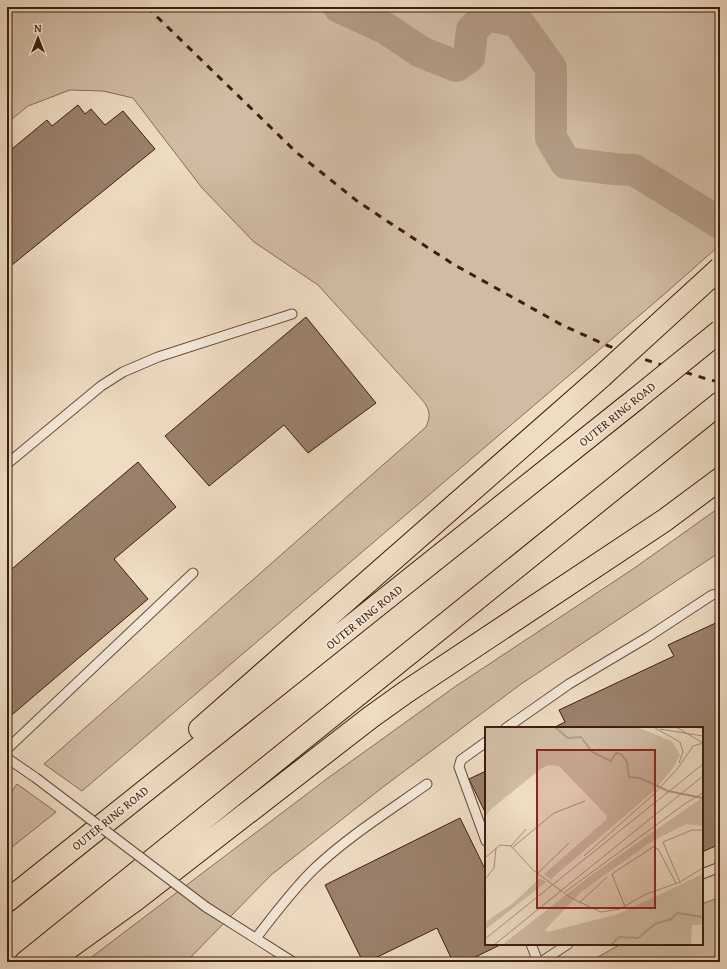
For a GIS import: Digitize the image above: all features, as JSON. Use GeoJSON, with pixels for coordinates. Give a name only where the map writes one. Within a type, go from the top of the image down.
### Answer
{"type":"FeatureCollection","features":[{"type":"Feature","properties":{"kind":"highway"},"geometry":{"type":"LineString","coordinates":[[7,893],[74,838],[276,663],[602,376],[720,268]]}},
{"type":"Feature","properties":{"kind":"highway","name":"OUTER RING ROAD"},"geometry":{"type":"LineString","coordinates":[[7,901],[636,400],[720,331]]}},
{"type":"Feature","properties":{"kind":"highway"},"geometry":{"type":"LineString","coordinates":[[26,962],[720,403]]}},
{"type":"Feature","properties":{"kind":"highway"},"geometry":{"type":"LineString","coordinates":[[49,962],[135,900],[406,692],[665,520],[720,479]]}},
{"type":"Feature","properties":{"kind":"lane"},"geometry":{"type":"LineString","coordinates":[[7,464],[101,386],[123,372],[158,356],[292,314]]}},
{"type":"Feature","properties":{"kind":"lane"},"geometry":{"type":"LineString","coordinates":[[7,749],[193,573]]}},
{"type":"Feature","properties":{"kind":"lane"},"geometry":{"type":"LineString","coordinates":[[507,727],[569,684],[648,637],[712,595],[720,593]]}},
{"type":"Feature","properties":{"kind":"lane"},"geometry":{"type":"LineString","coordinates":[[485,743],[461,760],[459,764],[460,771],[485,838]]}},
{"type":"Feature","properties":{"kind":"lane"},"geometry":{"type":"LineString","coordinates":[[7,758],[36,778],[206,907],[293,962]]}},
{"type":"Feature","properties":{"kind":"lane"},"geometry":{"type":"LineString","coordinates":[[256,938],[286,900],[314,869],[343,843],[427,784]]}},
{"type":"Feature","properties":{"kind":"lane"},"geometry":{"type":"LineString","coordinates":[[703,874],[720,867]]}},
{"type":"Feature","properties":{"kind":"lane"},"geometry":{"type":"LineString","coordinates":[[531,945],[538,962]]}},
{"type":"Feature","properties":{"kind":"lane"},"geometry":{"type":"LineString","coordinates":[[541,962],[566,945]]}},
{"type":"Feature","properties":{"kind":"shaded area"},"geometry":{"type":"Polygon","coordinates":[[[7,7],[720,7],[720,245],[82,791],[44,764],[426,427],[429,413],[421,398],[318,285],[254,242],[202,188],[133,98],[103,91],[70,90],[28,106],[7,123],[7,7]]]}},
{"type":"Feature","properties":{"kind":"shaded area"},"geometry":{"type":"Polygon","coordinates":[[[720,507],[720,552],[521,684],[383,787],[271,875],[186,962],[85,962],[328,778],[456,686],[633,569],[720,507]]]}},
{"type":"Feature","properties":{"kind":"shaded area"},"geometry":{"type":"Polygon","coordinates":[[[17,784],[56,812],[7,851],[7,798],[17,784]]]}},
{"type":"Feature","properties":{"kind":"shaded area"},"geometry":{"type":"Polygon","coordinates":[[[720,897],[720,962],[589,962],[619,945],[703,945],[703,904],[720,897]]]}},
{"type":"Feature","properties":{"kind":"building"},"geometry":{"type":"Polygon","coordinates":[[[78,105],[85,114],[91,109],[105,125],[123,111],[155,149],[7,269],[7,153],[47,120],[52,126],[78,105]]]}},
{"type":"Feature","properties":{"kind":"building"},"geometry":{"type":"Polygon","coordinates":[[[306,317],[376,403],[308,453],[284,425],[209,486],[165,436],[306,317]]]}},
{"type":"Feature","properties":{"kind":"building"},"geometry":{"type":"Polygon","coordinates":[[[138,462],[176,507],[114,559],[148,599],[7,719],[7,573],[138,462]]]}},
{"type":"Feature","properties":{"kind":"building"},"geometry":{"type":"Polygon","coordinates":[[[720,621],[720,844],[703,852],[703,727],[555,727],[565,722],[559,710],[674,656],[668,645],[720,621]]]}},
{"type":"Feature","properties":{"kind":"building"},"geometry":{"type":"Polygon","coordinates":[[[485,771],[485,812],[469,779],[485,771]]]}},
{"type":"Feature","properties":{"kind":"building"},"geometry":{"type":"Polygon","coordinates":[[[460,818],[485,869],[485,945],[500,945],[465,962],[453,962],[437,928],[367,962],[363,962],[325,885],[460,818]]]}},
{"type":"Feature","properties":{"kind":"waterway"},"geometry":{"type":"LineString","coordinates":[[339,7],[385,28],[421,52],[456,66],[469,57],[472,30],[487,15],[518,22],[551,68],[551,138],[566,163],[634,170],[720,223]]}},
{"type":"Feature","properties":{"kind":"railway"},"geometry":{"type":"LineString","coordinates":[[147,7],[296,152],[357,201],[387,221],[453,264],[562,325],[606,345],[643,359],[720,382]]}}]}
